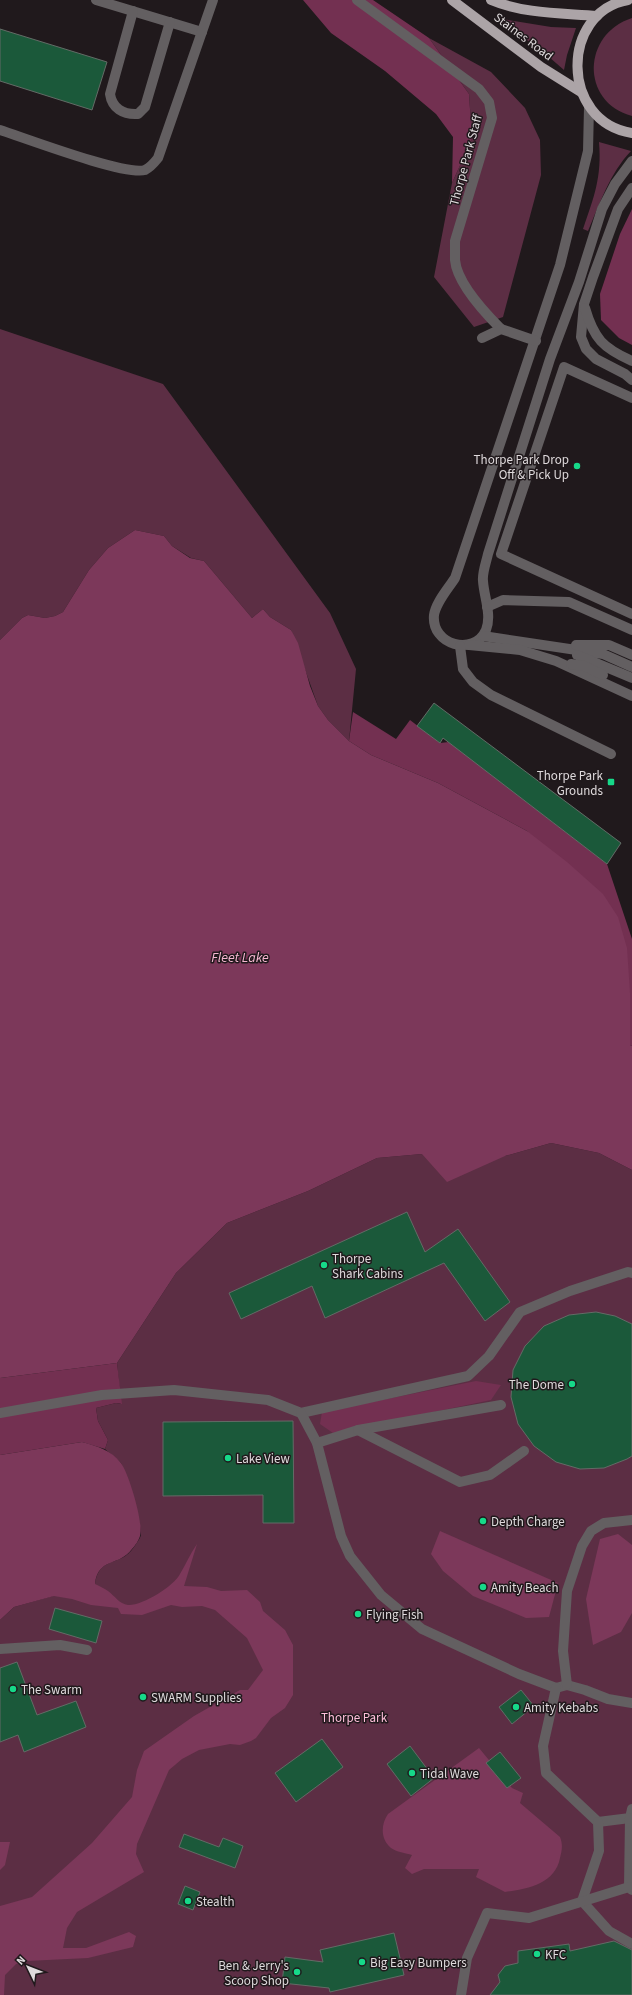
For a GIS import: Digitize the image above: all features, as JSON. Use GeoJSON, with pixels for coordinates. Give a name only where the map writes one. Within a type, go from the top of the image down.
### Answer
{"type":"FeatureCollection","features":[{"type":"Feature","properties":{"kind":"main road","name":"Staines Road"},"geometry":{"type":"LineString","coordinates":[[452,0],[541,67],[581,92]]}},
{"type":"Feature","properties":{"kind":"main road","name":"Staines Road"},"geometry":{"type":"LineString","coordinates":[[492,0],[504,5],[552,13],[598,16]]}},
{"type":"Feature","properties":{"kind":"main road"},"geometry":{"type":"LineString","coordinates":[[628,0],[610,7],[598,16],[585,33],[578,52],[576,72],[581,92],[589,106],[600,118],[613,127],[632,132]]}},
{"type":"Feature","properties":{"kind":"street"},"geometry":{"type":"LineString","coordinates":[[96,0],[202,32]]}},
{"type":"Feature","properties":{"kind":"street"},"geometry":{"type":"LineString","coordinates":[[0,130],[115,167],[144,170],[153,166],[158,158],[213,0]]}},
{"type":"Feature","properties":{"kind":"street","name":"Thorpe Park Staff"},"geometry":{"type":"LineString","coordinates":[[357,0],[479,89],[489,102],[492,118],[455,241],[455,261],[462,279],[482,310],[501,329]]}},
{"type":"Feature","properties":{"kind":"street"},"geometry":{"type":"LineString","coordinates":[[134,11],[110,94],[111,103],[115,108],[125,112],[138,114],[145,107],[170,22]]}},
{"type":"Feature","properties":{"kind":"street"},"geometry":{"type":"LineString","coordinates":[[589,106],[588,150],[560,265],[536,341],[455,578],[437,606],[434,615],[434,624],[438,632],[447,642],[464,646],[520,650],[556,661],[584,666],[632,689]]}},
{"type":"Feature","properties":{"kind":"street"},"geometry":{"type":"LineString","coordinates":[[483,636],[488,622],[483,580],[488,554],[550,359],[579,282],[602,209],[615,184],[632,161]]}},
{"type":"Feature","properties":{"kind":"street"},"geometry":{"type":"LineString","coordinates":[[632,188],[618,209],[584,304],[581,337],[586,349],[596,359],[625,374],[632,380]]}},
{"type":"Feature","properties":{"kind":"street"},"geometry":{"type":"LineString","coordinates":[[579,282],[590,323],[601,342],[632,361]]}},
{"type":"Feature","properties":{"kind":"street"},"geometry":{"type":"LineString","coordinates":[[482,338],[501,329],[536,341]]}},
{"type":"Feature","properties":{"kind":"street"},"geometry":{"type":"LineString","coordinates":[[632,398],[564,367],[501,554],[632,614]]}},
{"type":"Feature","properties":{"kind":"street"},"geometry":{"type":"LineString","coordinates":[[487,607],[503,600],[569,602],[632,630]]}},
{"type":"Feature","properties":{"kind":"street"},"geometry":{"type":"LineString","coordinates":[[464,646],[483,636],[603,654],[632,667]]}},
{"type":"Feature","properties":{"kind":"street"},"geometry":{"type":"LineString","coordinates":[[542,646],[609,645],[632,655]]}},
{"type":"Feature","properties":{"kind":"street"},"geometry":{"type":"LineString","coordinates":[[464,646],[462,669],[473,682],[491,696],[611,754]]}},
{"type":"Feature","properties":{"kind":"street"},"geometry":{"type":"LineString","coordinates":[[563,649],[632,678]]}},
{"type":"Feature","properties":{"kind":"street"},"geometry":{"type":"LineString","coordinates":[[556,661],[632,696]]}},
{"type":"Feature","properties":{"kind":"street"},"geometry":{"type":"LineString","coordinates":[[0,1413],[102,1395],[174,1390],[268,1400],[302,1413],[468,1376],[489,1356],[520,1312],[570,1291],[628,1272],[632,1273]]}},
{"type":"Feature","properties":{"kind":"street"},"geometry":{"type":"LineString","coordinates":[[316,1442],[358,1430],[501,1405]]}},
{"type":"Feature","properties":{"kind":"street"},"geometry":{"type":"LineString","coordinates":[[302,1413],[316,1442],[341,1536],[350,1556],[381,1596],[422,1629],[519,1674],[556,1688],[566,1685],[585,1690],[608,1700],[632,1703]]}},
{"type":"Feature","properties":{"kind":"street"},"geometry":{"type":"LineString","coordinates":[[358,1430],[460,1482],[490,1475],[524,1451]]}},
{"type":"Feature","properties":{"kind":"street"},"geometry":{"type":"LineString","coordinates":[[566,1685],[563,1651],[567,1591],[582,1546],[591,1531],[604,1523],[632,1520]]}},
{"type":"Feature","properties":{"kind":"street"},"geometry":{"type":"LineString","coordinates":[[0,1650],[60,1645],[87,1650]]}},
{"type":"Feature","properties":{"kind":"street"},"geometry":{"type":"LineString","coordinates":[[556,1688],[542,1746],[546,1773],[598,1822],[599,1851],[582,1902]]}},
{"type":"Feature","properties":{"kind":"street"},"geometry":{"type":"LineString","coordinates":[[461,1995],[467,1958],[487,1913],[529,1918],[630,1888],[631,1814],[598,1822]]}},
{"type":"Feature","properties":{"kind":"street"},"geometry":{"type":"LineString","coordinates":[[582,1902],[609,1931],[632,1944]]}},
{"type":"Feature","properties":{"kind":"green space"},"geometry":{"type":"Polygon","coordinates":[[[496,18],[551,27],[576,28],[567,55],[564,70],[541,50],[496,18]]]}},
{"type":"Feature","properties":{"kind":"green space"},"geometry":{"type":"Polygon","coordinates":[[[632,18],[632,116],[615,108],[603,97],[596,83],[594,68],[596,52],[604,38],[616,26],[632,18]]]}},
{"type":"Feature","properties":{"kind":"green space"},"geometry":{"type":"Polygon","coordinates":[[[429,38],[491,72],[525,108],[540,140],[541,175],[503,317],[474,327],[434,277],[452,183],[472,139],[469,94],[429,38]]]}},
{"type":"Feature","properties":{"kind":"green space"},"geometry":{"type":"Polygon","coordinates":[[[599,142],[631,151],[611,179],[588,231],[583,229],[596,187],[600,154],[599,142]]]}},
{"type":"Feature","properties":{"kind":"green space"},"geometry":{"type":"Polygon","coordinates":[[[0,329],[163,384],[330,613],[356,669],[349,741],[328,720],[318,706],[291,630],[270,617],[263,609],[252,618],[204,561],[191,558],[172,546],[164,536],[135,530],[108,548],[89,570],[63,612],[55,616],[45,618],[28,615],[22,618],[0,640],[0,329]]]}},
{"type":"Feature","properties":{"kind":"green space","name":"Thorpe Park"},"geometry":{"type":"Polygon","coordinates":[[[551,1143],[599,1153],[632,1170],[632,1995],[0,1995],[0,1620],[14,1607],[95,1584],[100,1570],[104,1566],[120,1559],[131,1551],[141,1535],[139,1521],[126,1477],[121,1463],[105,1449],[108,1440],[98,1421],[96,1408],[116,1403],[121,1404],[117,1363],[176,1273],[227,1223],[308,1191],[377,1158],[422,1154],[505,1156],[551,1143]]]}},
{"type":"Feature","properties":{"kind":"shaded area"},"geometry":{"type":"Polygon","coordinates":[[[303,0],[373,0],[429,38],[469,94],[472,139],[452,183],[453,137],[436,114],[385,71],[331,33],[303,0]]]}},
{"type":"Feature","properties":{"kind":"shaded area"},"geometry":{"type":"Polygon","coordinates":[[[632,209],[632,345],[619,338],[601,320],[600,294],[620,234],[632,209]]]}},
{"type":"Feature","properties":{"kind":"shaded area"},"geometry":{"type":"Polygon","coordinates":[[[353,712],[396,739],[410,720],[440,743],[449,742],[607,864],[632,939],[632,1046],[630,1045],[630,993],[527,831],[438,783],[371,755],[349,741],[353,712]]]}},
{"type":"Feature","properties":{"kind":"shaded area"},"geometry":{"type":"Polygon","coordinates":[[[117,1363],[122,1404],[116,1403],[96,1408],[98,1421],[108,1440],[105,1449],[82,1442],[0,1455],[0,1378],[117,1363]]]}},
{"type":"Feature","properties":{"kind":"shaded area"},"geometry":{"type":"Polygon","coordinates":[[[476,1381],[501,1385],[491,1400],[333,1433],[320,1424],[322,1412],[476,1381]]]}},
{"type":"Feature","properties":{"kind":"water","name":"Fleet Lake"},"geometry":{"type":"Polygon","coordinates":[[[135,530],[164,536],[172,546],[190,558],[204,561],[252,618],[263,609],[270,617],[291,630],[298,643],[310,686],[318,706],[328,720],[349,741],[371,755],[438,783],[527,831],[567,862],[603,894],[618,917],[627,948],[630,993],[630,1045],[632,1046],[632,1170],[599,1153],[551,1143],[505,1156],[447,1182],[422,1154],[377,1158],[308,1191],[227,1223],[176,1273],[117,1363],[0,1378],[0,640],[22,618],[28,615],[45,618],[55,616],[63,612],[89,570],[108,548],[135,530]]]}},
{"type":"Feature","properties":{"kind":"water"},"geometry":{"type":"Polygon","coordinates":[[[82,1442],[108,1452],[121,1463],[128,1477],[135,1499],[141,1530],[137,1543],[133,1548],[127,1555],[110,1563],[100,1570],[95,1584],[128,1605],[149,1599],[177,1579],[197,1544],[184,1586],[207,1587],[221,1591],[247,1590],[260,1602],[263,1611],[285,1630],[293,1645],[293,1695],[285,1708],[271,1718],[256,1738],[240,1745],[230,1744],[199,1750],[182,1759],[169,1770],[137,1844],[136,1854],[144,1872],[77,1912],[67,1928],[63,1948],[86,1948],[129,1932],[136,1936],[133,1947],[88,1958],[27,1961],[16,1964],[5,1975],[4,1995],[0,1995],[0,1906],[32,1897],[92,1843],[132,1797],[137,1770],[144,1751],[194,1716],[240,1690],[248,1690],[263,1670],[247,1638],[215,1610],[202,1606],[182,1607],[171,1605],[142,1615],[121,1614],[118,1608],[91,1605],[72,1599],[54,1596],[14,1607],[0,1620],[0,1455],[82,1442]]]}},
{"type":"Feature","properties":{"kind":"water"},"geometry":{"type":"Polygon","coordinates":[[[440,1531],[558,1583],[549,1617],[526,1618],[473,1596],[443,1571],[431,1554],[440,1531]]]}},
{"type":"Feature","properties":{"kind":"water"},"geometry":{"type":"Polygon","coordinates":[[[618,1534],[632,1545],[632,1613],[621,1632],[593,1645],[586,1599],[600,1539],[618,1534]]]}},
{"type":"Feature","properties":{"kind":"water"},"geometry":{"type":"Polygon","coordinates":[[[479,1748],[512,1788],[523,1793],[520,1803],[560,1837],[562,1850],[557,1867],[552,1874],[539,1884],[505,1892],[476,1877],[479,1869],[424,1869],[412,1874],[405,1868],[412,1855],[391,1848],[383,1836],[384,1822],[388,1814],[479,1748]]]}},
{"type":"Feature","properties":{"kind":"water"},"geometry":{"type":"Polygon","coordinates":[[[0,1842],[10,1842],[5,1865],[0,1870],[0,1842]]]}},
{"type":"Feature","properties":{"kind":"building"},"geometry":{"type":"Polygon","coordinates":[[[0,29],[107,62],[92,110],[0,81],[0,29]]]}},
{"type":"Feature","properties":{"kind":"building"},"geometry":{"type":"Polygon","coordinates":[[[434,703],[621,843],[607,864],[443,738],[440,743],[417,726],[434,703]]]}},
{"type":"Feature","properties":{"kind":"building"},"geometry":{"type":"Polygon","coordinates":[[[407,1212],[425,1252],[458,1229],[510,1302],[485,1321],[444,1263],[325,1318],[312,1286],[241,1319],[229,1293],[407,1212]]]}},
{"type":"Feature","properties":{"kind":"building","name":"The Dome"},"geometry":{"type":"Polygon","coordinates":[[[596,1312],[615,1316],[632,1324],[632,1456],[604,1468],[580,1469],[556,1462],[534,1446],[518,1424],[511,1397],[513,1370],[525,1346],[544,1326],[569,1315],[596,1312]]]}},
{"type":"Feature","properties":{"kind":"building","name":"Lake View"},"geometry":{"type":"Polygon","coordinates":[[[293,1421],[294,1523],[263,1523],[263,1495],[163,1496],[163,1422],[293,1421]]]}},
{"type":"Feature","properties":{"kind":"building"},"geometry":{"type":"Polygon","coordinates":[[[55,1608],[102,1621],[96,1643],[49,1629],[55,1608]]]}},
{"type":"Feature","properties":{"kind":"building","name":"The Swarm"},"geometry":{"type":"Polygon","coordinates":[[[17,1662],[37,1715],[76,1701],[86,1727],[24,1752],[18,1735],[0,1742],[0,1668],[17,1662]]]}},
{"type":"Feature","properties":{"kind":"building","name":"Amity Kebabs"},"geometry":{"type":"Polygon","coordinates":[[[521,1690],[534,1706],[512,1724],[499,1707],[521,1690]]]}},
{"type":"Feature","properties":{"kind":"building"},"geometry":{"type":"Polygon","coordinates":[[[322,1739],[343,1767],[296,1802],[275,1773],[322,1739]]]}},
{"type":"Feature","properties":{"kind":"building","name":"Tidal Wave"},"geometry":{"type":"Polygon","coordinates":[[[410,1746],[434,1778],[411,1796],[387,1764],[410,1746]]]}},
{"type":"Feature","properties":{"kind":"building"},"geometry":{"type":"Polygon","coordinates":[[[500,1752],[521,1778],[507,1788],[486,1763],[500,1752]]]}},
{"type":"Feature","properties":{"kind":"building"},"geometry":{"type":"Polygon","coordinates":[[[184,1834],[219,1847],[223,1838],[243,1846],[235,1868],[179,1847],[184,1834]]]}},
{"type":"Feature","properties":{"kind":"building","name":"Stealth"},"geometry":{"type":"Polygon","coordinates":[[[185,1886],[200,1892],[193,1910],[178,1904],[185,1886]]]}},
{"type":"Feature","properties":{"kind":"building","name":"Big Easy Bumpers"},"geometry":{"type":"Polygon","coordinates":[[[394,1933],[404,1975],[330,1992],[329,1988],[282,1983],[285,1957],[323,1962],[320,1950],[394,1933]]]}},
{"type":"Feature","properties":{"kind":"building"},"geometry":{"type":"Polygon","coordinates":[[[614,1941],[632,1950],[632,1995],[490,1995],[500,1982],[498,1975],[505,1966],[518,1963],[518,1951],[569,1944],[570,1951],[614,1941]]]}},
{"type":"Feature","properties":{"kind":"place","name":"Thorpe Park Drop Off & Pick Up"},"geometry":{"type":"Point","coordinates":[577,466]}},
{"type":"Feature","properties":{"kind":"place","name":"Thorpe Park Grounds"},"geometry":{"type":"Point","coordinates":[611,782]}},
{"type":"Feature","properties":{"kind":"place","name":"Thorpe Shark Cabins"},"geometry":{"type":"Point","coordinates":[324,1265]}},
{"type":"Feature","properties":{"kind":"place","name":"The Dome"},"geometry":{"type":"Point","coordinates":[572,1384]}},
{"type":"Feature","properties":{"kind":"place","name":"Lake View"},"geometry":{"type":"Point","coordinates":[228,1458]}},
{"type":"Feature","properties":{"kind":"place","name":"Depth Charge"},"geometry":{"type":"Point","coordinates":[483,1521]}},
{"type":"Feature","properties":{"kind":"place","name":"Amity Beach"},"geometry":{"type":"Point","coordinates":[483,1587]}},
{"type":"Feature","properties":{"kind":"place","name":"Flying Fish"},"geometry":{"type":"Point","coordinates":[358,1614]}},
{"type":"Feature","properties":{"kind":"place","name":"The Swarm"},"geometry":{"type":"Point","coordinates":[13,1689]}},
{"type":"Feature","properties":{"kind":"place","name":"SWARM Supplies"},"geometry":{"type":"Point","coordinates":[143,1697]}},
{"type":"Feature","properties":{"kind":"place","name":"Amity Kebabs"},"geometry":{"type":"Point","coordinates":[516,1707]}},
{"type":"Feature","properties":{"kind":"place","name":"Tidal Wave"},"geometry":{"type":"Point","coordinates":[412,1773]}},
{"type":"Feature","properties":{"kind":"place","name":"Stealth"},"geometry":{"type":"Point","coordinates":[188,1901]}},
{"type":"Feature","properties":{"kind":"place","name":"KFC"},"geometry":{"type":"Point","coordinates":[537,1954]}},
{"type":"Feature","properties":{"kind":"place","name":"Big Easy Bumpers"},"geometry":{"type":"Point","coordinates":[362,1962]}},
{"type":"Feature","properties":{"kind":"place","name":"Ben & Jerry's Scoop Shop"},"geometry":{"type":"Point","coordinates":[297,1972]}}]}
